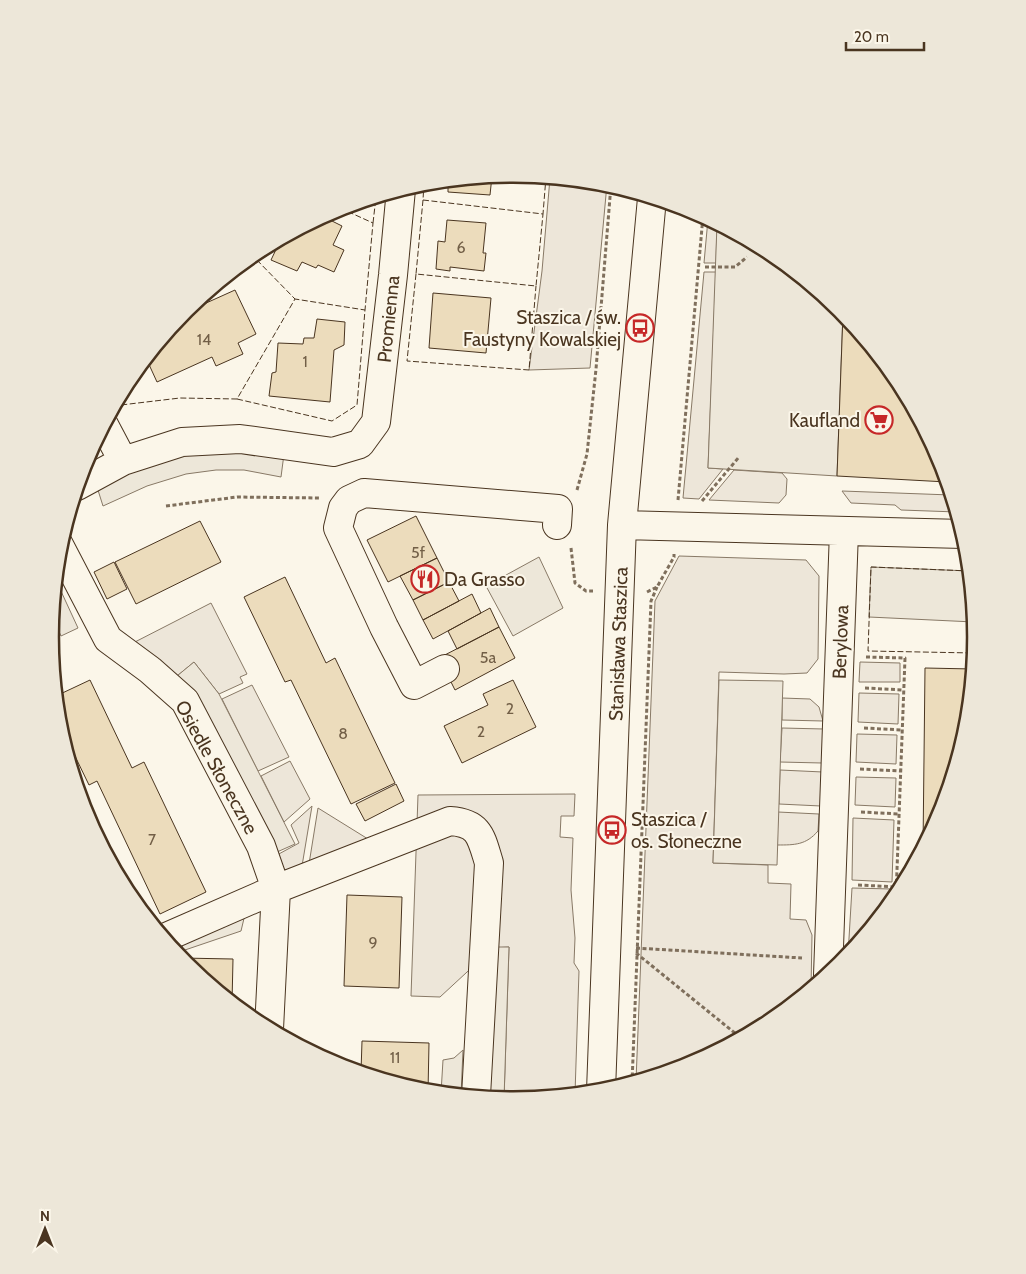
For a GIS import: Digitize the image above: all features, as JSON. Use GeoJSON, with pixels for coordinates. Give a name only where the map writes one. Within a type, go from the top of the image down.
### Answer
{"type":"FeatureCollection","features":[{"type":"Feature","properties":{"kind":"street","name":"Promienna"},"geometry":{"type":"LineString","coordinates":[[123,461],[182,442],[240,439],[333,452],[360,444],[376,422],[400,197]]}},
{"type":"Feature","properties":{"kind":"street","name":"Stanisława Staszica"},"geometry":{"type":"LineString","coordinates":[[601,1083],[622,525],[651,205]]}},
{"type":"Feature","properties":{"kind":"street"},"geometry":{"type":"LineString","coordinates":[[87,481],[123,461],[108,432]]}},
{"type":"Feature","properties":{"kind":"street"},"geometry":{"type":"LineString","coordinates":[[445,669],[414,685],[338,528],[342,508],[349,500],[364,493],[558,509],[564,533]]}},
{"type":"Feature","properties":{"kind":"street"},"geometry":{"type":"LineString","coordinates":[[622,525],[956,534]]}},
{"type":"Feature","properties":{"kind":"street","name":"Berylowa"},"geometry":{"type":"LineString","coordinates":[[828,964],[844,531]]}},
{"type":"Feature","properties":{"kind":"street","name":"Osiedle Słoneczne"},"geometry":{"type":"LineString","coordinates":[[66,558],[108,639],[150,670],[185,701],[262,846],[276,888],[269,1020]]}},
{"type":"Feature","properties":{"kind":"street"},"geometry":{"type":"LineString","coordinates":[[170,935],[276,888],[450,820],[470,825],[478,832],[489,863],[476,1089]]}},
{"type":"Feature","properties":{"kind":"path"},"geometry":{"type":"LineString","coordinates":[[577,490],[587,454],[611,193]]}},
{"type":"Feature","properties":{"kind":"path"},"geometry":{"type":"LineString","coordinates":[[678,502],[702,224]]}},
{"type":"Feature","properties":{"kind":"path"},"geometry":{"type":"LineString","coordinates":[[705,267],[735,267],[747,257]]}},
{"type":"Feature","properties":{"kind":"path"},"geometry":{"type":"LineString","coordinates":[[700,504],[739,457]]}},
{"type":"Feature","properties":{"kind":"path"},"geometry":{"type":"LineString","coordinates":[[166,506],[238,498],[334,498],[349,500]]}},
{"type":"Feature","properties":{"kind":"path"},"geometry":{"type":"LineString","coordinates":[[564,533],[575,583],[586,591]]}},
{"type":"Feature","properties":{"kind":"path"},"geometry":{"type":"LineString","coordinates":[[632,1076],[651,601],[657,586],[674,557],[674,552]]}},
{"type":"Feature","properties":{"kind":"path"},"geometry":{"type":"LineString","coordinates":[[646,592],[657,586]]}},
{"type":"Feature","properties":{"kind":"path"},"geometry":{"type":"LineString","coordinates":[[866,657],[905,658],[897,879]]}},
{"type":"Feature","properties":{"kind":"path"},"geometry":{"type":"LineString","coordinates":[[864,688],[903,690]]}},
{"type":"Feature","properties":{"kind":"path"},"geometry":{"type":"LineString","coordinates":[[863,728],[902,730]]}},
{"type":"Feature","properties":{"kind":"path"},"geometry":{"type":"LineString","coordinates":[[852,768],[901,771]]}},
{"type":"Feature","properties":{"kind":"path"},"geometry":{"type":"LineString","coordinates":[[860,812],[899,814]]}},
{"type":"Feature","properties":{"kind":"path"},"geometry":{"type":"LineString","coordinates":[[857,885],[892,887]]}},
{"type":"Feature","properties":{"kind":"path"},"geometry":{"type":"LineString","coordinates":[[735,1033],[630,948],[825,967]]}},
{"type":"Feature","properties":{"kind":"shaded area"},"geometry":{"type":"Polygon","coordinates":[[[549,185],[606,192],[590,368],[529,370],[542,271],[549,185]]]}},
{"type":"Feature","properties":{"kind":"shaded area"},"geometry":{"type":"Polygon","coordinates":[[[707,227],[717,232],[716,263],[704,263],[707,227]]]}},
{"type":"Feature","properties":{"kind":"shaded area"},"geometry":{"type":"Polygon","coordinates":[[[717,231],[765,259],[790,277],[813,295],[843,325],[837,476],[708,468],[717,231]]]}},
{"type":"Feature","properties":{"kind":"shaded area"},"geometry":{"type":"Polygon","coordinates":[[[704,272],[716,272],[708,468],[723,469],[699,499],[683,498],[704,272]]]}},
{"type":"Feature","properties":{"kind":"shaded area"},"geometry":{"type":"Polygon","coordinates":[[[235,449],[284,454],[281,477],[244,470],[216,470],[186,474],[147,486],[103,506],[97,487],[132,471],[182,454],[235,449]]]}},
{"type":"Feature","properties":{"kind":"shaded area"},"geometry":{"type":"Polygon","coordinates":[[[734,470],[782,473],[787,479],[786,495],[779,503],[709,500],[734,470]]]}},
{"type":"Feature","properties":{"kind":"shaded area"},"geometry":{"type":"Polygon","coordinates":[[[842,491],[944,495],[950,512],[901,510],[895,505],[851,503],[842,491]]]}},
{"type":"Feature","properties":{"kind":"shaded area"},"geometry":{"type":"Polygon","coordinates":[[[679,556],[806,560],[819,576],[818,659],[807,673],[719,672],[713,863],[768,865],[768,883],[791,884],[790,919],[806,920],[812,935],[811,980],[765,1015],[714,1044],[687,1057],[636,1074],[655,601],[679,556]]]}},
{"type":"Feature","properties":{"kind":"shaded area"},"geometry":{"type":"Polygon","coordinates":[[[539,557],[563,608],[513,636],[486,586],[539,557]]]}},
{"type":"Feature","properties":{"kind":"shaded area"},"geometry":{"type":"Polygon","coordinates":[[[871,567],[962,571],[966,622],[869,617],[871,567]]]}},
{"type":"Feature","properties":{"kind":"shaded area"},"geometry":{"type":"Polygon","coordinates":[[[62,592],[78,628],[61,636],[59,632],[62,592]]]}},
{"type":"Feature","properties":{"kind":"shaded area"},"geometry":{"type":"Polygon","coordinates":[[[211,603],[247,674],[240,677],[243,683],[219,694],[194,662],[177,676],[131,644],[211,603]]]}},
{"type":"Feature","properties":{"kind":"shaded area"},"geometry":{"type":"Polygon","coordinates":[[[194,662],[219,694],[295,844],[277,852],[204,708],[177,676],[194,662]]]}},
{"type":"Feature","properties":{"kind":"shaded area"},"geometry":{"type":"Polygon","coordinates":[[[860,662],[900,663],[900,682],[859,682],[860,662]]]}},
{"type":"Feature","properties":{"kind":"shaded area"},"geometry":{"type":"Polygon","coordinates":[[[719,680],[783,681],[777,865],[713,863],[719,680]]]}},
{"type":"Feature","properties":{"kind":"shaded area"},"geometry":{"type":"Polygon","coordinates":[[[252,685],[289,757],[258,771],[222,699],[252,685]]]}},
{"type":"Feature","properties":{"kind":"shaded area"},"geometry":{"type":"Polygon","coordinates":[[[859,693],[899,694],[898,724],[858,722],[859,693]]]}},
{"type":"Feature","properties":{"kind":"shaded area"},"geometry":{"type":"Polygon","coordinates":[[[782,698],[810,699],[819,707],[823,721],[782,720],[782,698]]]}},
{"type":"Feature","properties":{"kind":"shaded area"},"geometry":{"type":"Polygon","coordinates":[[[782,728],[824,729],[822,763],[780,762],[782,728]]]}},
{"type":"Feature","properties":{"kind":"shaded area"},"geometry":{"type":"Polygon","coordinates":[[[857,734],[897,735],[896,764],[856,762],[857,734]]]}},
{"type":"Feature","properties":{"kind":"shaded area"},"geometry":{"type":"Polygon","coordinates":[[[290,761],[310,799],[284,822],[261,776],[290,761]]]}},
{"type":"Feature","properties":{"kind":"shaded area"},"geometry":{"type":"Polygon","coordinates":[[[780,770],[823,772],[821,806],[779,804],[780,770]]]}},
{"type":"Feature","properties":{"kind":"shaded area"},"geometry":{"type":"Polygon","coordinates":[[[856,777],[896,778],[895,807],[855,805],[856,777]]]}},
{"type":"Feature","properties":{"kind":"shaded area"},"geometry":{"type":"Polygon","coordinates":[[[575,794],[574,816],[561,816],[560,837],[573,838],[571,890],[575,938],[574,963],[579,971],[575,1087],[543,1090],[504,1091],[509,947],[493,948],[440,997],[411,996],[418,795],[575,794]]]}},
{"type":"Feature","properties":{"kind":"shaded area"},"geometry":{"type":"Polygon","coordinates":[[[312,806],[301,872],[288,871],[282,867],[277,855],[299,843],[291,825],[312,806]]]}},
{"type":"Feature","properties":{"kind":"shaded area"},"geometry":{"type":"Polygon","coordinates":[[[318,808],[368,839],[309,864],[318,808]]]}},
{"type":"Feature","properties":{"kind":"shaded area"},"geometry":{"type":"Polygon","coordinates":[[[778,812],[819,814],[818,831],[804,842],[777,845],[778,812]]]}},
{"type":"Feature","properties":{"kind":"shaded area"},"geometry":{"type":"Polygon","coordinates":[[[853,818],[894,820],[892,882],[852,880],[853,818]]]}},
{"type":"Feature","properties":{"kind":"shaded area"},"geometry":{"type":"Polygon","coordinates":[[[852,888],[891,889],[873,914],[849,943],[852,888]]]}},
{"type":"Feature","properties":{"kind":"shaded area"},"geometry":{"type":"Polygon","coordinates":[[[246,910],[241,931],[184,950],[182,948],[183,936],[246,910]]]}},
{"type":"Feature","properties":{"kind":"shaded area"},"geometry":{"type":"Polygon","coordinates":[[[493,947],[509,947],[504,1091],[488,1090],[493,947]]]}},
{"type":"Feature","properties":{"kind":"shaded area"},"geometry":{"type":"Polygon","coordinates":[[[463,1050],[461,1088],[441,1085],[443,1060],[454,1058],[463,1050]]]}},
{"type":"Feature","properties":{"kind":"building"},"geometry":{"type":"Polygon","coordinates":[[[491,184],[490,195],[448,192],[448,188],[491,184]]]}},
{"type":"Feature","properties":{"kind":"building"},"geometry":{"type":"Polygon","coordinates":[[[447,220],[486,223],[483,253],[486,253],[484,271],[450,267],[450,271],[436,269],[438,241],[445,242],[447,220]]]}},
{"type":"Feature","properties":{"kind":"building"},"geometry":{"type":"Polygon","coordinates":[[[331,221],[342,226],[333,245],[344,250],[334,272],[318,265],[316,268],[302,262],[297,271],[271,260],[276,250],[331,221]]]}},
{"type":"Feature","properties":{"kind":"building"},"geometry":{"type":"Polygon","coordinates":[[[235,290],[256,334],[238,343],[243,354],[216,366],[212,357],[157,382],[149,365],[171,337],[204,304],[235,290]]]}},
{"type":"Feature","properties":{"kind":"building"},"geometry":{"type":"Polygon","coordinates":[[[433,293],[491,298],[486,353],[429,348],[433,293]]]}},
{"type":"Feature","properties":{"kind":"building"},"geometry":{"type":"Polygon","coordinates":[[[317,319],[345,322],[344,345],[334,350],[330,402],[269,396],[272,373],[276,372],[278,343],[303,344],[304,338],[314,338],[317,319]]]}},
{"type":"Feature","properties":{"kind":"building","name":"Kaufland"},"geometry":{"type":"Polygon","coordinates":[[[843,325],[855,337],[891,385],[920,436],[940,482],[837,476],[843,325]]]}},
{"type":"Feature","properties":{"kind":"building"},"geometry":{"type":"Polygon","coordinates":[[[416,516],[437,558],[388,582],[367,540],[416,516]]]}},
{"type":"Feature","properties":{"kind":"building"},"geometry":{"type":"Polygon","coordinates":[[[200,521],[221,562],[136,604],[115,562],[200,521]]]}},
{"type":"Feature","properties":{"kind":"building","name":"Da Grasso"},"geometry":{"type":"Polygon","coordinates":[[[437,558],[449,582],[413,600],[400,576],[437,558]]]}},
{"type":"Feature","properties":{"kind":"building"},"geometry":{"type":"Polygon","coordinates":[[[114,562],[127,589],[107,599],[94,572],[114,562]]]}},
{"type":"Feature","properties":{"kind":"building"},"geometry":{"type":"Polygon","coordinates":[[[285,577],[326,663],[335,658],[395,783],[351,804],[291,680],[285,682],[244,597],[285,577]]]}},
{"type":"Feature","properties":{"kind":"building"},"geometry":{"type":"Polygon","coordinates":[[[449,582],[459,601],[423,620],[413,600],[449,582]]]}},
{"type":"Feature","properties":{"kind":"building"},"geometry":{"type":"Polygon","coordinates":[[[472,594],[481,613],[433,639],[423,620],[472,594]]]}},
{"type":"Feature","properties":{"kind":"building"},"geometry":{"type":"Polygon","coordinates":[[[490,608],[499,627],[457,649],[448,631],[490,608]]]}},
{"type":"Feature","properties":{"kind":"building"},"geometry":{"type":"Polygon","coordinates":[[[499,627],[515,658],[455,690],[439,658],[499,627]]]}},
{"type":"Feature","properties":{"kind":"building"},"geometry":{"type":"Polygon","coordinates":[[[925,668],[966,669],[959,726],[952,755],[933,811],[923,831],[925,668]]]}},
{"type":"Feature","properties":{"kind":"building"},"geometry":{"type":"Polygon","coordinates":[[[90,680],[132,768],[144,762],[206,892],[160,914],[97,781],[89,785],[74,753],[67,726],[63,693],[90,680]]]}},
{"type":"Feature","properties":{"kind":"building"},"geometry":{"type":"Polygon","coordinates":[[[513,680],[536,727],[462,763],[444,726],[488,705],[483,694],[513,680]]]}},
{"type":"Feature","properties":{"kind":"building"},"geometry":{"type":"Polygon","coordinates":[[[396,784],[404,801],[365,821],[356,804],[396,784]]]}},
{"type":"Feature","properties":{"kind":"building"},"geometry":{"type":"Polygon","coordinates":[[[347,895],[402,897],[399,988],[344,986],[347,895]]]}},
{"type":"Feature","properties":{"kind":"building"},"geometry":{"type":"Polygon","coordinates":[[[192,958],[233,959],[232,994],[213,979],[192,958]]]}},
{"type":"Feature","properties":{"kind":"building"},"geometry":{"type":"Polygon","coordinates":[[[362,1041],[429,1043],[428,1084],[395,1076],[361,1065],[362,1041]]]}},
{"type":"Feature","properties":{"kind":"fence"},"geometry":{"type":"LineString","coordinates":[[424,191],[423,200],[543,214],[545,184]]}},
{"type":"Feature","properties":{"kind":"fence"},"geometry":{"type":"LineString","coordinates":[[423,200],[416,274],[536,286],[543,214]]}},
{"type":"Feature","properties":{"kind":"fence"},"geometry":{"type":"LineString","coordinates":[[373,223],[375,204]]}},
{"type":"Feature","properties":{"kind":"fence"},"geometry":{"type":"LineString","coordinates":[[351,213],[373,223],[365,310]]}},
{"type":"Feature","properties":{"kind":"fence"},"geometry":{"type":"LineString","coordinates":[[123,405],[180,398],[237,399],[295,299],[258,261]]}},
{"type":"Feature","properties":{"kind":"fence"},"geometry":{"type":"LineString","coordinates":[[416,274],[407,361],[529,370],[536,286]]}},
{"type":"Feature","properties":{"kind":"fence"},"geometry":{"type":"LineString","coordinates":[[237,399],[332,421],[357,405],[365,310],[295,299]]}},
{"type":"Feature","properties":{"kind":"fence"},"geometry":{"type":"LineString","coordinates":[[962,571],[871,567],[868,651],[966,653]]}},
{"type":"Feature","properties":{"kind":"place","name":"Staszica / św. Faustyny Kowalskiej"},"geometry":{"type":"Point","coordinates":[640,328]}},
{"type":"Feature","properties":{"kind":"place","name":"Kaufland"},"geometry":{"type":"Point","coordinates":[879,420]}},
{"type":"Feature","properties":{"kind":"place","name":"Da Grasso"},"geometry":{"type":"Point","coordinates":[425,579]}},
{"type":"Feature","properties":{"kind":"place","name":"Staszica / os. Słoneczne"},"geometry":{"type":"Point","coordinates":[612,830]}}]}
